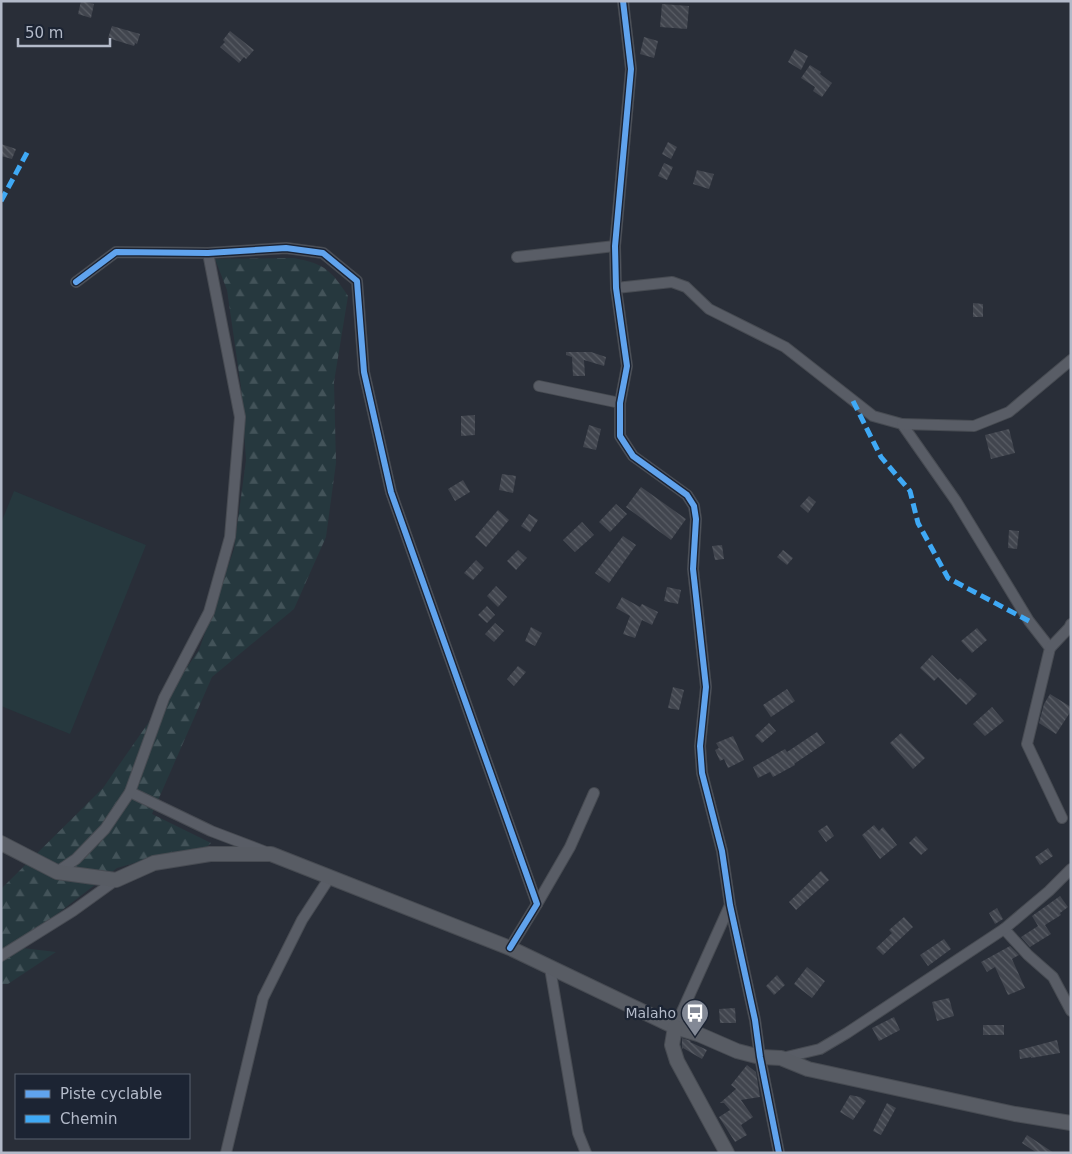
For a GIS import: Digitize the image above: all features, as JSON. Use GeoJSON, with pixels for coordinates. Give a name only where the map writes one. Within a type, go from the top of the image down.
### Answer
{"type":"FeatureCollection","features":[{"type":"Feature","properties":{"kind":"street"},"geometry":{"type":"LineString","coordinates":[[623,1],[631,69],[615,246],[616,288],[626,366],[620,403],[620,436],[633,456],[687,495],[694,506],[696,519],[693,569],[706,687],[700,746],[702,773],[722,851],[730,904],[755,1020],[760,1057],[779,1153]]}},
{"type":"Feature","properties":{"kind":"street"},"geometry":{"type":"LineString","coordinates":[[517,257],[615,246]]}},
{"type":"Feature","properties":{"kind":"street"},"geometry":{"type":"LineString","coordinates":[[76,282],[116,252],[208,253],[286,248],[323,253],[356,281],[364,372],[391,492],[537,904]]}},
{"type":"Feature","properties":{"kind":"street"},"geometry":{"type":"LineString","coordinates":[[57,872],[76,859],[105,829],[130,792],[164,698],[209,612],[230,537],[240,417],[208,253]]}},
{"type":"Feature","properties":{"kind":"street"},"geometry":{"type":"LineString","coordinates":[[616,288],[672,282],[686,288],[709,309],[785,347],[873,416],[902,424],[974,426],[1008,412],[1071,360]]}},
{"type":"Feature","properties":{"kind":"street"},"geometry":{"type":"LineString","coordinates":[[539,386],[620,403]]}},
{"type":"Feature","properties":{"kind":"street"},"geometry":{"type":"LineString","coordinates":[[902,424],[956,501],[1029,621],[1050,648]]}},
{"type":"Feature","properties":{"kind":"street"},"geometry":{"type":"LineString","coordinates":[[1062,818],[1027,744],[1050,648],[1070,628],[1071,624]]}},
{"type":"Feature","properties":{"kind":"street"},"geometry":{"type":"LineString","coordinates":[[130,792],[211,831],[510,948],[675,1027],[698,1034],[737,1051],[760,1057],[781,1058],[820,1049],[1004,929],[1049,891],[1071,869]]}},
{"type":"Feature","properties":{"kind":"street"},"geometry":{"type":"LineString","coordinates":[[510,948],[570,848],[594,793]]}},
{"type":"Feature","properties":{"kind":"street"},"geometry":{"type":"LineString","coordinates":[[1,843],[57,872],[116,880]]}},
{"type":"Feature","properties":{"kind":"street"},"geometry":{"type":"LineString","coordinates":[[1,956],[74,911],[116,880],[154,863],[210,854],[271,854]]}},
{"type":"Feature","properties":{"kind":"street"},"geometry":{"type":"LineString","coordinates":[[226,1153],[263,998],[302,920],[330,877]]}},
{"type":"Feature","properties":{"kind":"street"},"geometry":{"type":"LineString","coordinates":[[727,1153],[677,1061],[672,1045],[675,1027],[730,904]]}},
{"type":"Feature","properties":{"kind":"street"},"geometry":{"type":"LineString","coordinates":[[1004,929],[1028,955],[1053,977],[1071,1011]]}},
{"type":"Feature","properties":{"kind":"street"},"geometry":{"type":"LineString","coordinates":[[550,968],[578,1133],[586,1153]]}},
{"type":"Feature","properties":{"kind":"street"},"geometry":{"type":"LineString","coordinates":[[781,1058],[808,1069],[1015,1114],[1071,1123]]}},
{"type":"Feature","properties":{"kind":"green space"},"geometry":{"type":"Polygon","coordinates":[[[294,258],[313,263],[332,274],[348,296],[334,382],[336,463],[326,537],[294,609],[212,677],[152,814],[211,843],[203,850],[159,856],[117,868],[14,947],[56,952],[8,984],[1,984],[1,889],[103,788],[199,650],[234,549],[246,460],[241,387],[227,290],[215,259],[294,258]]]}},
{"type":"Feature","properties":{"kind":"green space"},"geometry":{"type":"Polygon","coordinates":[[[14,491],[146,545],[70,734],[1,706],[1,523],[14,491]]]}},
{"type":"Feature","properties":{"kind":"building"},"geometry":{"type":"Polygon","coordinates":[[[81,1],[94,4],[91,18],[78,14],[81,1]]]}},
{"type":"Feature","properties":{"kind":"building"},"geometry":{"type":"Polygon","coordinates":[[[662,4],[689,6],[687,29],[660,27],[662,4]]]}},
{"type":"Feature","properties":{"kind":"building"},"geometry":{"type":"Polygon","coordinates":[[[112,26],[140,34],[137,44],[135,43],[134,46],[108,38],[112,26]]]}},
{"type":"Feature","properties":{"kind":"building"},"geometry":{"type":"Polygon","coordinates":[[[230,31],[254,50],[246,59],[244,57],[239,63],[220,47],[225,42],[223,40],[230,31]]]}},
{"type":"Feature","properties":{"kind":"building"},"geometry":{"type":"Polygon","coordinates":[[[644,37],[658,41],[654,58],[640,54],[644,37]]]}},
{"type":"Feature","properties":{"kind":"building"},"geometry":{"type":"Polygon","coordinates":[[[795,49],[808,56],[801,70],[788,62],[795,49]]]}},
{"type":"Feature","properties":{"kind":"building"},"geometry":{"type":"Polygon","coordinates":[[[810,65],[821,72],[820,74],[832,83],[822,97],[813,91],[815,87],[801,78],[810,65]]]}},
{"type":"Feature","properties":{"kind":"building"},"geometry":{"type":"Polygon","coordinates":[[[668,142],[677,147],[671,159],[662,154],[668,142]]]}},
{"type":"Feature","properties":{"kind":"building"},"geometry":{"type":"Polygon","coordinates":[[[1,144],[16,149],[12,159],[1,156],[1,144]]]}},
{"type":"Feature","properties":{"kind":"building"},"geometry":{"type":"Polygon","coordinates":[[[664,163],[673,167],[667,180],[658,176],[664,163]]]}},
{"type":"Feature","properties":{"kind":"building"},"geometry":{"type":"Polygon","coordinates":[[[697,170],[714,174],[709,189],[693,184],[697,170]]]}},
{"type":"Feature","properties":{"kind":"building"},"geometry":{"type":"Polygon","coordinates":[[[973,303],[983,304],[983,317],[973,317],[973,303]]]}},
{"type":"Feature","properties":{"kind":"building"},"geometry":{"type":"Polygon","coordinates":[[[566,352],[591,352],[606,357],[604,366],[584,360],[585,376],[573,376],[572,357],[566,355],[566,352]]]}},
{"type":"Feature","properties":{"kind":"building"},"geometry":{"type":"Polygon","coordinates":[[[475,415],[475,435],[461,436],[461,416],[475,415]]]}},
{"type":"Feature","properties":{"kind":"building"},"geometry":{"type":"Polygon","coordinates":[[[589,425],[601,429],[596,450],[583,447],[589,425]]]}},
{"type":"Feature","properties":{"kind":"building"},"geometry":{"type":"Polygon","coordinates":[[[1009,429],[1015,453],[991,459],[985,435],[1009,429]]]}},
{"type":"Feature","properties":{"kind":"building"},"geometry":{"type":"Polygon","coordinates":[[[502,474],[516,476],[513,493],[499,490],[502,474]]]}},
{"type":"Feature","properties":{"kind":"building"},"geometry":{"type":"Polygon","coordinates":[[[463,480],[470,492],[455,501],[448,489],[463,480]]]}},
{"type":"Feature","properties":{"kind":"building"},"geometry":{"type":"Polygon","coordinates":[[[641,487],[686,519],[671,540],[626,507],[641,487]]]}},
{"type":"Feature","properties":{"kind":"building"},"geometry":{"type":"Polygon","coordinates":[[[809,496],[816,502],[808,513],[800,506],[809,496]]]}},
{"type":"Feature","properties":{"kind":"building"},"geometry":{"type":"Polygon","coordinates":[[[616,504],[627,514],[610,532],[599,522],[616,504]]]}},
{"type":"Feature","properties":{"kind":"building"},"geometry":{"type":"Polygon","coordinates":[[[498,510],[509,520],[486,547],[475,537],[498,510]]]}},
{"type":"Feature","properties":{"kind":"building"},"geometry":{"type":"Polygon","coordinates":[[[529,514],[538,520],[530,532],[521,526],[529,514]]]}},
{"type":"Feature","properties":{"kind":"building"},"geometry":{"type":"Polygon","coordinates":[[[582,522],[594,535],[575,552],[563,540],[582,522]]]}},
{"type":"Feature","properties":{"kind":"building"},"geometry":{"type":"Polygon","coordinates":[[[1009,530],[1019,531],[1017,549],[1008,548],[1009,530]]]}},
{"type":"Feature","properties":{"kind":"building"},"geometry":{"type":"Polygon","coordinates":[[[623,536],[636,545],[609,583],[595,573],[623,536]]]}},
{"type":"Feature","properties":{"kind":"building"},"geometry":{"type":"Polygon","coordinates":[[[722,545],[724,559],[715,560],[712,546],[722,545]]]}},
{"type":"Feature","properties":{"kind":"building"},"geometry":{"type":"Polygon","coordinates":[[[518,550],[527,558],[516,570],[507,561],[518,550]]]}},
{"type":"Feature","properties":{"kind":"building"},"geometry":{"type":"Polygon","coordinates":[[[783,550],[793,558],[787,565],[777,557],[783,550]]]}},
{"type":"Feature","properties":{"kind":"building"},"geometry":{"type":"Polygon","coordinates":[[[476,560],[484,568],[473,580],[464,573],[476,560]]]}},
{"type":"Feature","properties":{"kind":"building"},"geometry":{"type":"Polygon","coordinates":[[[496,586],[507,597],[498,607],[487,596],[496,586]]]}},
{"type":"Feature","properties":{"kind":"building"},"geometry":{"type":"Polygon","coordinates":[[[667,587],[681,590],[678,604],[664,601],[667,587]]]}},
{"type":"Feature","properties":{"kind":"building"},"geometry":{"type":"Polygon","coordinates":[[[622,597],[640,607],[642,604],[658,612],[652,625],[642,620],[635,638],[623,634],[630,616],[616,608],[622,597]]]}},
{"type":"Feature","properties":{"kind":"building"},"geometry":{"type":"Polygon","coordinates":[[[487,606],[495,615],[487,623],[478,615],[487,606]]]}},
{"type":"Feature","properties":{"kind":"building"},"geometry":{"type":"Polygon","coordinates":[[[495,623],[504,631],[494,642],[485,634],[495,623]]]}},
{"type":"Feature","properties":{"kind":"building"},"geometry":{"type":"Polygon","coordinates":[[[531,627],[542,633],[535,646],[525,641],[531,627]]]}},
{"type":"Feature","properties":{"kind":"building"},"geometry":{"type":"Polygon","coordinates":[[[977,628],[987,640],[972,653],[961,641],[977,628]]]}},
{"type":"Feature","properties":{"kind":"building"},"geometry":{"type":"Polygon","coordinates":[[[932,655],[958,680],[960,678],[977,694],[966,705],[938,677],[934,681],[920,668],[932,655]]]}},
{"type":"Feature","properties":{"kind":"building"},"geometry":{"type":"Polygon","coordinates":[[[518,666],[526,672],[514,686],[507,679],[518,666]]]}},
{"type":"Feature","properties":{"kind":"building"},"geometry":{"type":"Polygon","coordinates":[[[673,687],[684,690],[679,710],[668,708],[673,687]]]}},
{"type":"Feature","properties":{"kind":"building"},"geometry":{"type":"Polygon","coordinates":[[[787,689],[795,701],[771,717],[763,705],[787,689]]]}},
{"type":"Feature","properties":{"kind":"building"},"geometry":{"type":"Polygon","coordinates":[[[1050,694],[1071,707],[1071,711],[1056,734],[1039,723],[1044,704],[1050,694]]]}},
{"type":"Feature","properties":{"kind":"building"},"geometry":{"type":"Polygon","coordinates":[[[992,707],[1004,721],[985,736],[973,724],[992,707]]]}},
{"type":"Feature","properties":{"kind":"building"},"geometry":{"type":"Polygon","coordinates":[[[769,723],[776,731],[762,743],[755,736],[769,723]]]}},
{"type":"Feature","properties":{"kind":"building"},"geometry":{"type":"Polygon","coordinates":[[[817,732],[825,743],[795,765],[773,777],[770,772],[758,778],[753,767],[785,749],[787,752],[817,732]]]}},
{"type":"Feature","properties":{"kind":"building"},"geometry":{"type":"Polygon","coordinates":[[[901,733],[925,758],[913,769],[890,743],[901,733]]]}},
{"type":"Feature","properties":{"kind":"building"},"geometry":{"type":"Polygon","coordinates":[[[733,736],[744,760],[728,768],[724,759],[720,761],[715,750],[719,748],[716,743],[733,736]]]}},
{"type":"Feature","properties":{"kind":"building"},"geometry":{"type":"Polygon","coordinates":[[[827,825],[834,836],[826,842],[818,831],[827,825]]]}},
{"type":"Feature","properties":{"kind":"building"},"geometry":{"type":"Polygon","coordinates":[[[874,825],[879,831],[883,827],[897,845],[880,859],[862,835],[874,825]]]}},
{"type":"Feature","properties":{"kind":"building"},"geometry":{"type":"Polygon","coordinates":[[[916,836],[928,849],[921,855],[909,843],[916,836]]]}},
{"type":"Feature","properties":{"kind":"building"},"geometry":{"type":"Polygon","coordinates":[[[1048,848],[1053,856],[1040,865],[1035,857],[1048,848]]]}},
{"type":"Feature","properties":{"kind":"building"},"geometry":{"type":"Polygon","coordinates":[[[821,871],[829,880],[796,910],[789,902],[821,871]]]}},
{"type":"Feature","properties":{"kind":"building"},"geometry":{"type":"Polygon","coordinates":[[[1060,896],[1068,907],[1060,913],[1061,915],[1045,925],[1051,934],[1030,947],[1021,937],[1038,926],[1032,916],[1060,896]]]}},
{"type":"Feature","properties":{"kind":"building"},"geometry":{"type":"Polygon","coordinates":[[[997,908],[1003,919],[995,924],[989,913],[997,908]]]}},
{"type":"Feature","properties":{"kind":"building"},"geometry":{"type":"Polygon","coordinates":[[[904,917],[913,927],[883,955],[876,948],[892,933],[889,930],[904,917]]]}},
{"type":"Feature","properties":{"kind":"building"},"geometry":{"type":"Polygon","coordinates":[[[944,939],[951,949],[928,966],[920,955],[944,939]]]}},
{"type":"Feature","properties":{"kind":"building"},"geometry":{"type":"Polygon","coordinates":[[[1010,946],[1019,955],[1012,959],[1025,988],[1008,995],[995,967],[987,972],[981,962],[1010,946]]]}},
{"type":"Feature","properties":{"kind":"building"},"geometry":{"type":"Polygon","coordinates":[[[807,967],[825,981],[812,998],[794,984],[807,967]]]}},
{"type":"Feature","properties":{"kind":"building"},"geometry":{"type":"Polygon","coordinates":[[[777,975],[785,985],[774,995],[766,986],[777,975]]]}},
{"type":"Feature","properties":{"kind":"building"},"geometry":{"type":"Polygon","coordinates":[[[949,998],[954,1016],[937,1021],[932,1002],[949,998]]]}},
{"type":"Feature","properties":{"kind":"building"},"geometry":{"type":"Polygon","coordinates":[[[735,1008],[736,1023],[720,1023],[719,1009],[735,1008]]]}},
{"type":"Feature","properties":{"kind":"building"},"geometry":{"type":"Polygon","coordinates":[[[894,1017],[900,1030],[879,1041],[872,1028],[894,1017]]]}},
{"type":"Feature","properties":{"kind":"building"},"geometry":{"type":"Polygon","coordinates":[[[983,1025],[1004,1025],[1004,1035],[983,1035],[983,1025]]]}},
{"type":"Feature","properties":{"kind":"building"},"geometry":{"type":"Polygon","coordinates":[[[682,1038],[707,1050],[702,1059],[682,1049],[682,1038]]]}},
{"type":"Feature","properties":{"kind":"building"},"geometry":{"type":"Polygon","coordinates":[[[1057,1040],[1060,1053],[1020,1059],[1019,1050],[1057,1040]]]}},
{"type":"Feature","properties":{"kind":"building"},"geometry":{"type":"Polygon","coordinates":[[[747,1065],[756,1072],[760,1097],[741,1100],[753,1117],[741,1125],[747,1135],[735,1142],[719,1117],[730,1110],[724,1103],[720,1103],[736,1089],[731,1085],[747,1065]]]}},
{"type":"Feature","properties":{"kind":"building"},"geometry":{"type":"Polygon","coordinates":[[[850,1095],[860,1097],[866,1101],[853,1120],[840,1112],[850,1095]]]}},
{"type":"Feature","properties":{"kind":"building"},"geometry":{"type":"Polygon","coordinates":[[[887,1103],[896,1108],[881,1135],[873,1131],[887,1103]]]}},
{"type":"Feature","properties":{"kind":"building"},"geometry":{"type":"Polygon","coordinates":[[[1027,1135],[1054,1153],[1037,1153],[1022,1143],[1027,1135]]]}},
{"type":"Feature","properties":{"kind":"marked path"},"geometry":{"type":"LineString","coordinates":[[1,201],[29,149]]}},
{"type":"Feature","properties":{"kind":"marked path"},"geometry":{"type":"LineString","coordinates":[[853,401],[881,457],[910,491],[918,523],[948,578],[1029,621]]}},
{"type":"Feature","properties":{"kind":"cycle path"},"geometry":{"type":"LineString","coordinates":[[623,1],[631,69],[615,246],[616,288],[627,366],[620,403],[620,436],[633,456],[687,495],[694,506],[696,519],[693,569],[706,687],[700,746],[702,773],[722,851],[730,905],[755,1020],[760,1057],[779,1153]]}},
{"type":"Feature","properties":{"kind":"cycle path"},"geometry":{"type":"LineString","coordinates":[[76,282],[116,252],[208,253],[286,248],[323,253],[357,281],[364,372],[391,492],[537,904],[510,948]]}},
{"type":"Feature","properties":{"kind":"place","name":"Malaho"},"geometry":{"type":"Point","coordinates":[695,1037]}}]}
